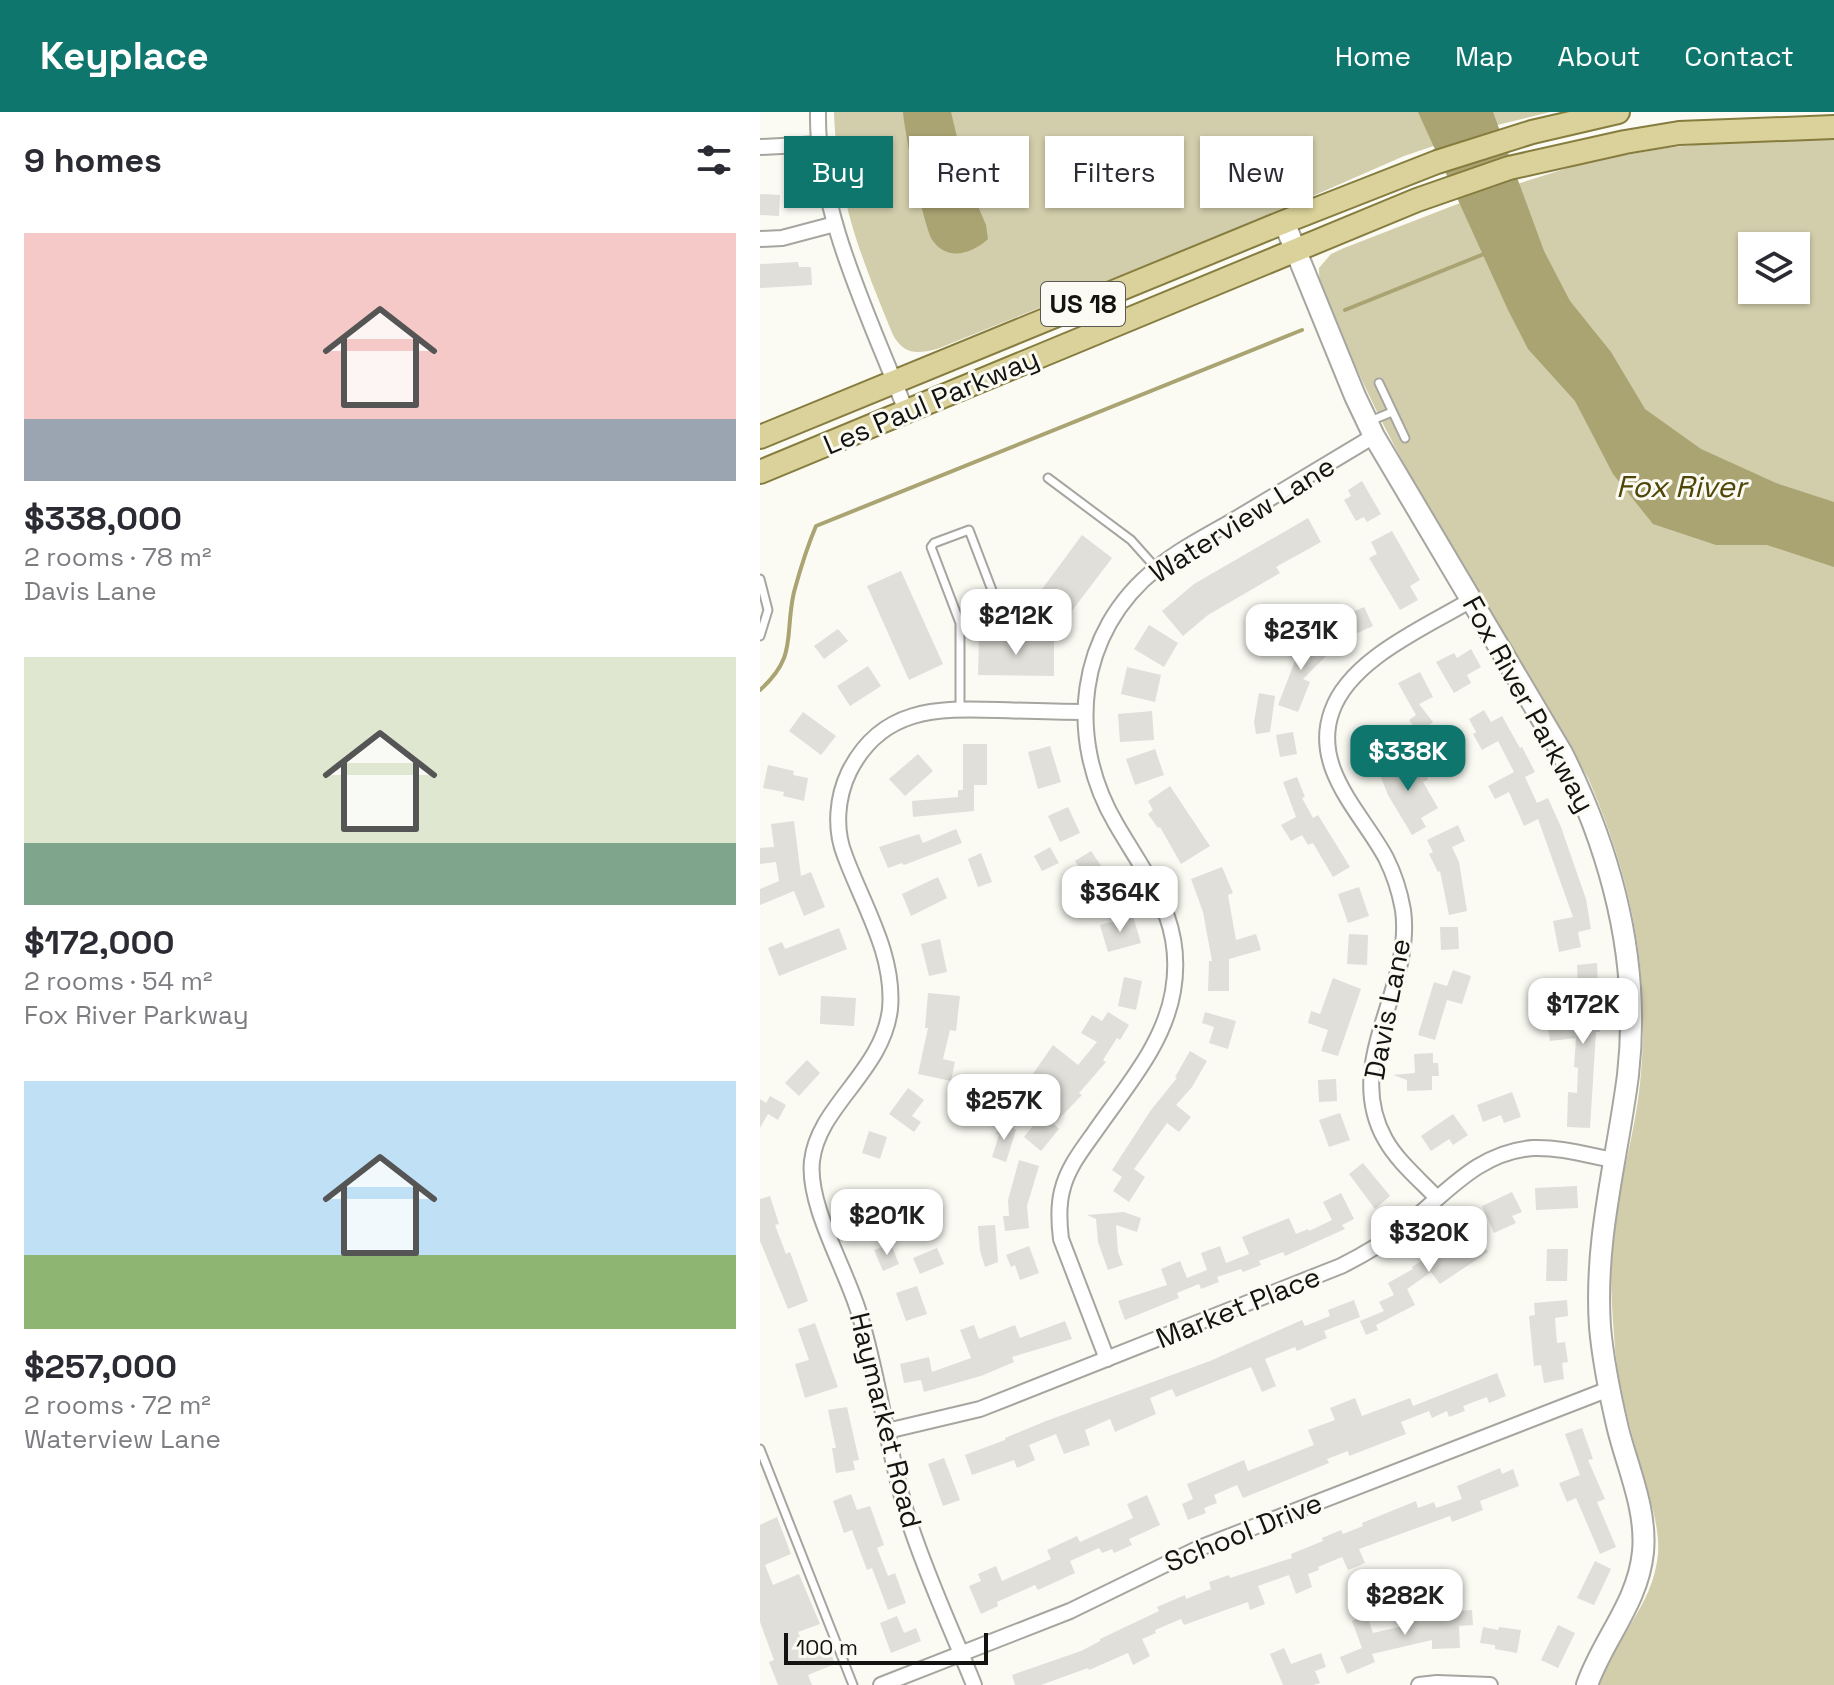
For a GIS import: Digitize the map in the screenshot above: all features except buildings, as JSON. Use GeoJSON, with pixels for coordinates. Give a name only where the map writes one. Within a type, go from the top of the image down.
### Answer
{"type":"FeatureCollection","features":[{"type":"Feature","properties":{"kind":"main road","name":"Les Paul Parkway"},"geometry":{"type":"LineString","coordinates":[[760,437],[1406,173],[1532,132],[1618,112]]}},
{"type":"Feature","properties":{"kind":"main road","name":"Les Paul Parkway"},"geometry":{"type":"LineString","coordinates":[[760,472],[1417,200],[1482,177],[1540,160],[1679,133],[1834,127]]}},
{"type":"Feature","properties":{"kind":"street"},"geometry":{"type":"LineString","coordinates":[[818,112],[820,136]]}},
{"type":"Feature","properties":{"kind":"street"},"geometry":{"type":"LineString","coordinates":[[760,147],[784,146]]}},
{"type":"Feature","properties":{"kind":"street"},"geometry":{"type":"LineString","coordinates":[[832,208],[835,224],[906,411]]}},
{"type":"Feature","properties":{"kind":"street","name":"Fox River Parkway"},"geometry":{"type":"LineString","coordinates":[[1284,222],[1371,429],[1562,753],[1597,829],[1614,885],[1625,939],[1631,1034],[1628,1074],[1603,1215],[1600,1327],[1609,1389],[1641,1508],[1644,1548],[1632,1598],[1594,1664],[1587,1685]]}},
{"type":"Feature","properties":{"kind":"street"},"geometry":{"type":"LineString","coordinates":[[760,239],[782,238],[835,224]]}},
{"type":"Feature","properties":{"kind":"street","name":"Waterview Lane"},"geometry":{"type":"LineString","coordinates":[[1107,1359],[1061,1239],[1062,1190],[1076,1159],[1158,1037],[1173,993],[1175,953],[1165,907],[1107,810],[1096,785],[1087,751],[1084,712],[1093,661],[1120,606],[1156,568],[1371,429]]}},
{"type":"Feature","properties":{"kind":"street","name":"Davis Lane"},"geometry":{"type":"LineString","coordinates":[[1437,1198],[1390,1147],[1375,1118],[1371,1101],[1373,1053],[1399,973],[1404,947],[1403,909],[1387,859],[1338,783],[1329,757],[1328,723],[1342,690],[1367,663],[1471,600]]}},
{"type":"Feature","properties":{"kind":"street","name":"Haymarket Road"},"geometry":{"type":"LineString","coordinates":[[974,1685],[909,1521],[860,1314],[811,1179],[818,1138],[875,1054],[889,1010],[889,978],[885,957],[843,852],[838,812],[845,780],[853,764],[878,735],[909,716],[927,711],[960,709],[1084,712]]}},
{"type":"Feature","properties":{"kind":"street","name":"Market Place"},"geometry":{"type":"LineString","coordinates":[[887,1431],[980,1409],[1341,1266],[1379,1246],[1474,1168],[1514,1151],[1557,1149],[1613,1160]]}},
{"type":"Feature","properties":{"kind":"street","name":"School Drive"},"geometry":{"type":"LineString","coordinates":[[881,1685],[1070,1611],[1197,1549],[1609,1389]]}},
{"type":"Feature","properties":{"kind":"street"},"geometry":{"type":"LineString","coordinates":[[1419,1685],[1490,1685]]}},
{"type":"Feature","properties":{"kind":"lane"},"geometry":{"type":"LineString","coordinates":[[1379,383],[1405,438]]}},
{"type":"Feature","properties":{"kind":"lane"},"geometry":{"type":"LineString","coordinates":[[1371,429],[1392,412]]}},
{"type":"Feature","properties":{"kind":"lane"},"geometry":{"type":"LineString","coordinates":[[1048,478],[1131,540],[1156,568]]}},
{"type":"Feature","properties":{"kind":"lane"},"geometry":{"type":"LineString","coordinates":[[960,623],[998,606],[969,530],[934,543],[931,547],[960,623],[960,709]]}},
{"type":"Feature","properties":{"kind":"lane"},"geometry":{"type":"LineString","coordinates":[[760,579],[768,610],[760,636]]}},
{"type":"Feature","properties":{"kind":"lane"},"geometry":{"type":"LineString","coordinates":[[760,1449],[853,1685]]}},
{"type":"Feature","properties":{"kind":"shaded area"},"geometry":{"type":"Polygon","coordinates":[[[834,112],[1550,112],[1493,126],[1404,156],[1313,196],[1313,136],[1200,136],[1200,208],[1285,208],[923,352],[906,350],[893,335],[861,253],[848,208],[893,208],[893,136],[836,136],[834,112]]]}},
{"type":"Feature","properties":{"kind":"shaded area"},"geometry":{"type":"Polygon","coordinates":[[[1834,136],[1834,1685],[1599,1685],[1613,1652],[1649,1591],[1658,1554],[1655,1520],[1620,1384],[1611,1292],[1613,1234],[1638,1101],[1643,1043],[1643,1004],[1635,927],[1616,853],[1588,778],[1399,455],[1328,306],[1319,277],[1319,268],[1331,254],[1473,198],[1590,161],[1666,148],[1764,137],[1834,136]]]}},
{"type":"Feature","properties":{"kind":"water"},"geometry":{"type":"Polygon","coordinates":[[[903,112],[951,112],[957,136],[909,136],[909,146],[903,112]]]}},
{"type":"Feature","properties":{"kind":"water","name":"Fox River"},"geometry":{"type":"Polygon","coordinates":[[[1418,112],[1493,112],[1544,251],[1570,301],[1611,352],[1645,409],[1701,449],[1776,483],[1834,502],[1834,567],[1767,545],[1716,545],[1653,524],[1613,474],[1575,401],[1528,349],[1418,112]]]}},
{"type":"Feature","properties":{"kind":"water"},"geometry":{"type":"Polygon","coordinates":[[[922,208],[979,208],[988,239],[968,251],[953,253],[939,248],[929,233],[922,208]]]}},
{"type":"Feature","properties":{"kind":"waterway"},"geometry":{"type":"LineString","coordinates":[[1345,310],[1484,254]]}},
{"type":"Feature","properties":{"kind":"waterway"},"geometry":{"type":"LineString","coordinates":[[760,690],[772,678],[785,656],[794,592],[816,526],[1302,330]]}}]}
